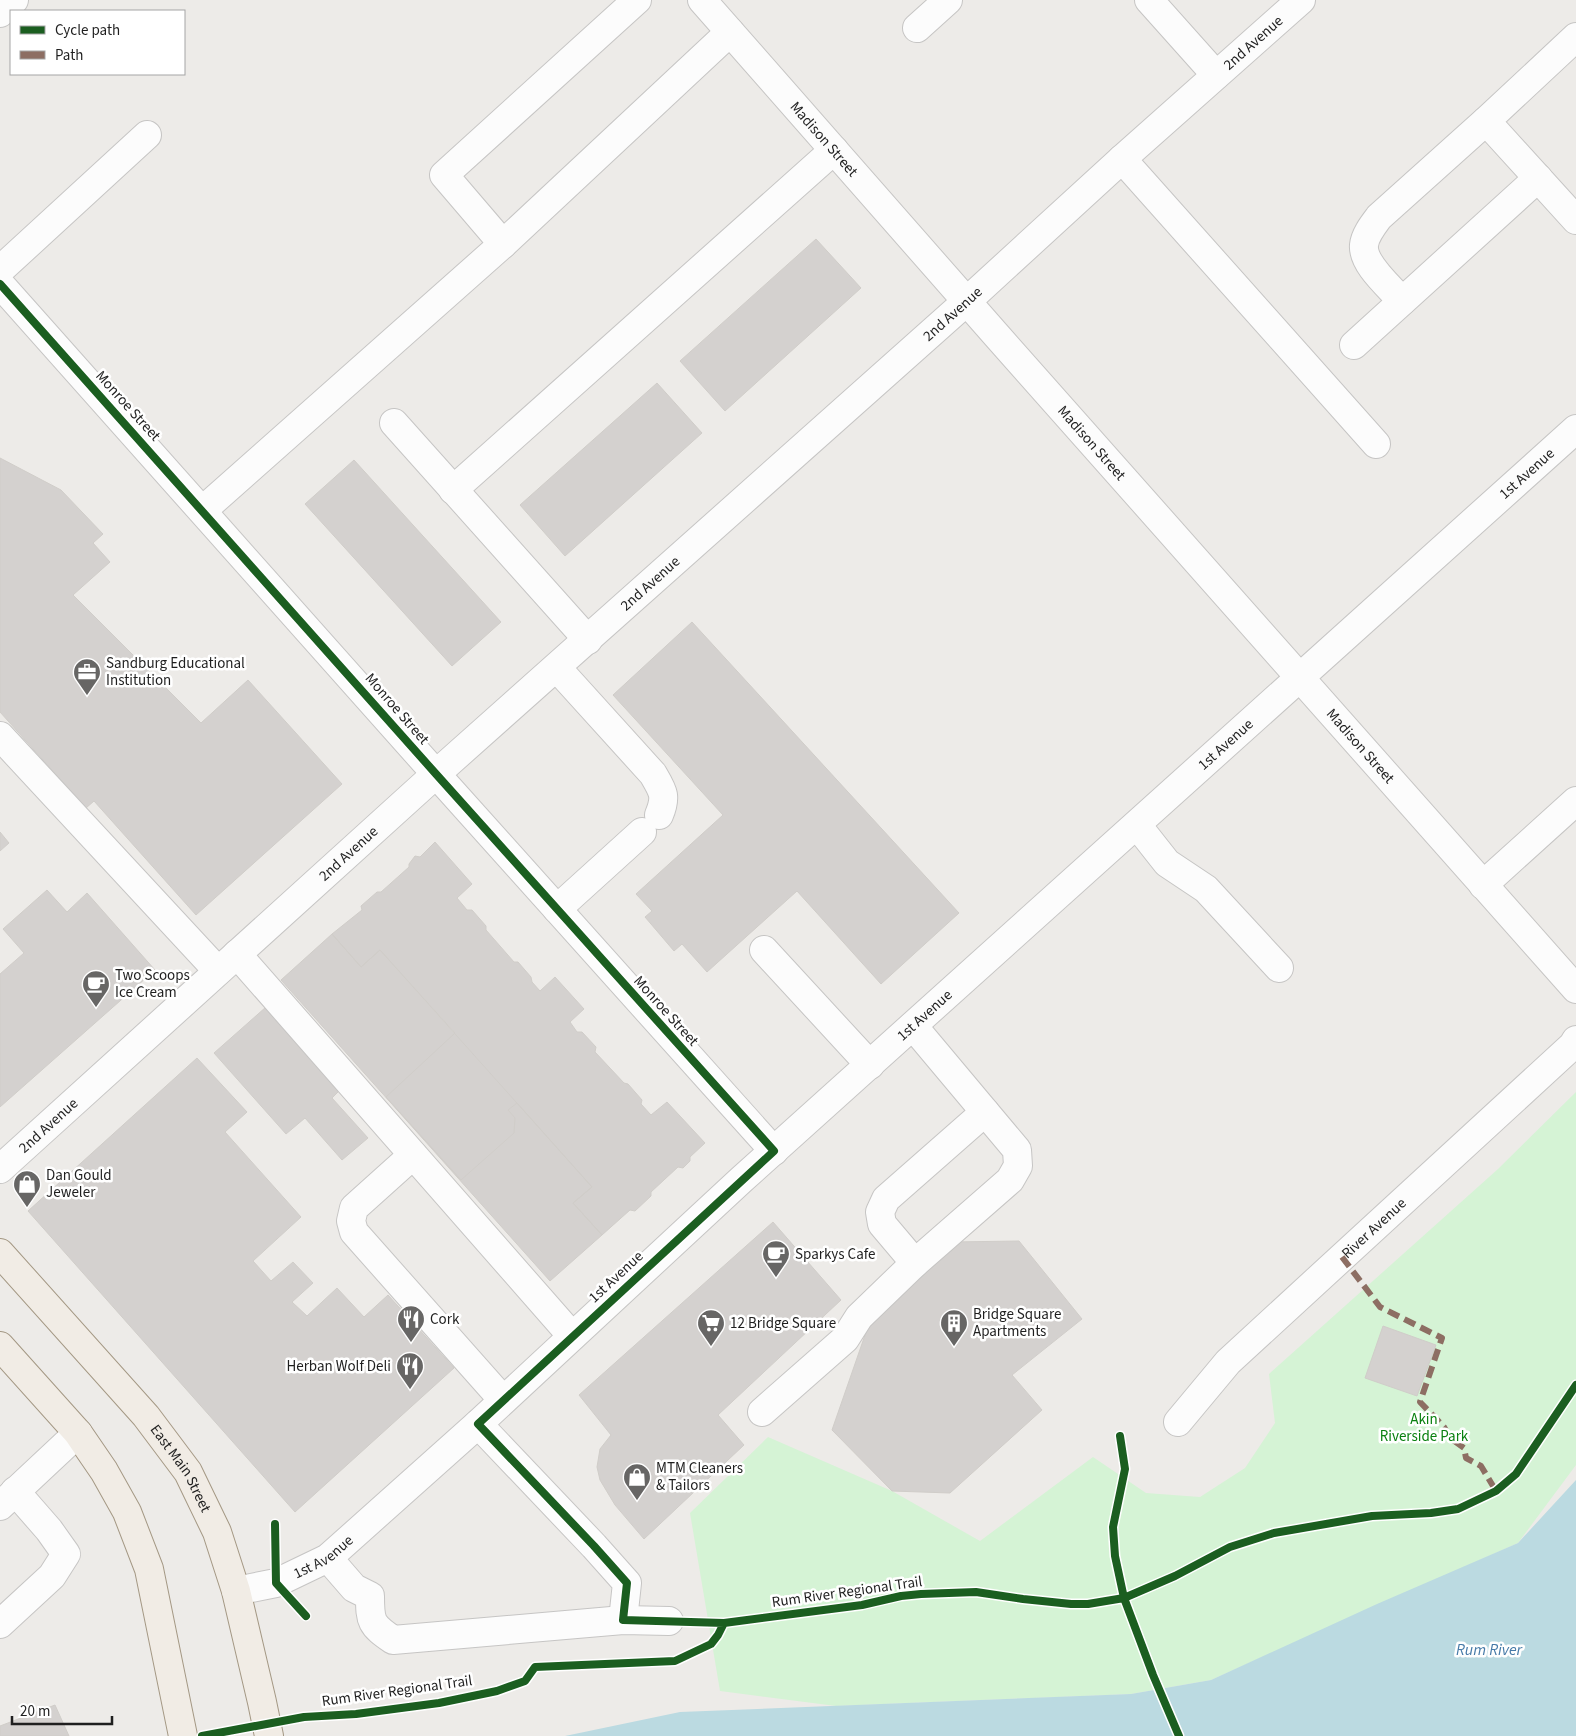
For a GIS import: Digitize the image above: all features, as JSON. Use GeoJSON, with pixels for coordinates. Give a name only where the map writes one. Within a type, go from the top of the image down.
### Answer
{"type":"FeatureCollection","features":[{"type":"Feature","properties":{"kind":"main road","name":"East Main Street"},"geometry":{"type":"LineString","coordinates":[[0,1253],[146,1416],[188,1472],[217,1532],[236,1591],[269,1736]]}},
{"type":"Feature","properties":{"kind":"main road"},"geometry":{"type":"LineString","coordinates":[[0,1346],[78,1434],[104,1471],[127,1512],[148,1569],[181,1727]]}},
{"type":"Feature","properties":{"kind":"street"},"geometry":{"type":"LineString","coordinates":[[0,13],[14,0]]}},
{"type":"Feature","properties":{"kind":"street"},"geometry":{"type":"LineString","coordinates":[[503,244],[444,175],[638,0]]}},
{"type":"Feature","properties":{"kind":"street","name":"Madison Street"},"geometry":{"type":"LineString","coordinates":[[702,0],[1483,885]]}},
{"type":"Feature","properties":{"kind":"street"},"geometry":{"type":"LineString","coordinates":[[917,28],[948,0]]}},
{"type":"Feature","properties":{"kind":"street"},"geometry":{"type":"LineString","coordinates":[[1149,0],[1216,75]]}},
{"type":"Feature","properties":{"kind":"street","name":"2nd Avenue"},"geometry":{"type":"LineString","coordinates":[[0,1169],[436,774],[557,668],[1301,0]]}},
{"type":"Feature","properties":{"kind":"street"},"geometry":{"type":"LineString","coordinates":[[203,510],[503,244],[730,32]]}},
{"type":"Feature","properties":{"kind":"street"},"geometry":{"type":"LineString","coordinates":[[1402,301],[1366,261],[1364,244],[1370,229],[1379,217],[1576,37]]}},
{"type":"Feature","properties":{"kind":"street"},"geometry":{"type":"LineString","coordinates":[[1486,121],[1576,220]]}},
{"type":"Feature","properties":{"kind":"street"},"geometry":{"type":"LineString","coordinates":[[0,270],[147,135]]}},
{"type":"Feature","properties":{"kind":"street"},"geometry":{"type":"LineString","coordinates":[[453,490],[834,150]]}},
{"type":"Feature","properties":{"kind":"street"},"geometry":{"type":"LineString","coordinates":[[1122,160],[1376,444]]}},
{"type":"Feature","properties":{"kind":"street"},"geometry":{"type":"LineString","coordinates":[[1354,345],[1538,178]]}},
{"type":"Feature","properties":{"kind":"street","name":"Monroe Street"},"geometry":{"type":"LineString","coordinates":[[0,284],[774,1151]]}},
{"type":"Feature","properties":{"kind":"street"},"geometry":{"type":"LineString","coordinates":[[394,423],[588,640]]}},
{"type":"Feature","properties":{"kind":"street","name":"1st Avenue"},"geometry":{"type":"LineString","coordinates":[[236,1591],[276,1583],[328,1558],[478,1424],[774,1151],[1576,429]]}},
{"type":"Feature","properties":{"kind":"street"},"geometry":{"type":"LineString","coordinates":[[557,668],[653,774],[663,792],[663,806],[650,824],[557,909]]}},
{"type":"Feature","properties":{"kind":"street"},"geometry":{"type":"LineString","coordinates":[[0,736],[228,963],[414,1155],[572,1336]]}},
{"type":"Feature","properties":{"kind":"street"},"geometry":{"type":"LineString","coordinates":[[1576,801],[1483,885],[1576,989]]}},
{"type":"Feature","properties":{"kind":"street"},"geometry":{"type":"LineString","coordinates":[[1137,825],[1167,863],[1206,889],[1279,968]]}},
{"type":"Feature","properties":{"kind":"street"},"geometry":{"type":"LineString","coordinates":[[764,950],[870,1065]]}},
{"type":"Feature","properties":{"kind":"street"},"geometry":{"type":"LineString","coordinates":[[762,1412],[845,1339],[859,1317],[915,1263],[1010,1180],[1018,1166],[1017,1150],[913,1026]]}},
{"type":"Feature","properties":{"kind":"street","name":"River Avenue"},"geometry":{"type":"LineString","coordinates":[[1178,1422],[1228,1362],[1573,1045],[1576,1040]]}},
{"type":"Feature","properties":{"kind":"street"},"geometry":{"type":"LineString","coordinates":[[915,1263],[882,1224],[880,1212],[886,1199],[986,1112]]}},
{"type":"Feature","properties":{"kind":"street"},"geometry":{"type":"LineString","coordinates":[[414,1155],[354,1208],[351,1221],[354,1232],[503,1400]]}},
{"type":"Feature","properties":{"kind":"street"},"geometry":{"type":"LineString","coordinates":[[478,1424],[627,1583],[622,1620]]}},
{"type":"Feature","properties":{"kind":"street"},"geometry":{"type":"LineString","coordinates":[[0,1624],[52,1576],[66,1554],[49,1530],[8,1499],[78,1434]]}},
{"type":"Feature","properties":{"kind":"street"},"geometry":{"type":"LineString","coordinates":[[328,1558],[354,1588],[370,1596],[370,1613],[376,1629],[393,1640],[622,1620],[669,1621]]}},
{"type":"Feature","properties":{"kind":"green space","name":"Akin Riverside Park"},"geometry":{"type":"Polygon","coordinates":[[[1576,1092],[1576,1465],[1518,1543],[1211,1680],[1131,1694],[836,1706],[720,1691],[690,1513],[768,1437],[892,1491],[980,1541],[1093,1457],[1146,1493],[1200,1497],[1245,1468],[1275,1423],[1269,1374],[1498,1169],[1576,1092]]]}},
{"type":"Feature","properties":{"kind":"water","name":"Rum River"},"geometry":{"type":"Polygon","coordinates":[[[1576,1480],[1576,1736],[565,1736],[680,1712],[1131,1694],[1211,1680],[1377,1604],[1518,1543],[1576,1480]]]}},
{"type":"Feature","properties":{"kind":"building"},"geometry":{"type":"Polygon","coordinates":[[[816,239],[861,288],[725,411],[680,361],[816,239]]]}},
{"type":"Feature","properties":{"kind":"building"},"geometry":{"type":"Polygon","coordinates":[[[657,383],[702,433],[565,556],[520,505],[657,383]]]}},
{"type":"Feature","properties":{"kind":"building","name":"Sandburg Educational Institution"},"geometry":{"type":"Polygon","coordinates":[[[0,458],[61,490],[103,534],[93,543],[110,562],[73,595],[201,723],[248,680],[342,784],[196,915],[94,801],[86,808],[0,712],[0,458]]]}},
{"type":"Feature","properties":{"kind":"building"},"geometry":{"type":"Polygon","coordinates":[[[354,460],[501,622],[452,666],[305,504],[354,460]]]}},
{"type":"Feature","properties":{"kind":"building"},"geometry":{"type":"Polygon","coordinates":[[[692,622],[959,913],[881,984],[797,891],[707,972],[682,944],[674,951],[645,917],[652,911],[636,894],[723,815],[613,695],[692,622]]]}},
{"type":"Feature","properties":{"kind":"building"},"geometry":{"type":"Polygon","coordinates":[[[0,832],[9,843],[0,851],[0,832]]]}},
{"type":"Feature","properties":{"kind":"building"},"geometry":{"type":"Polygon","coordinates":[[[435,842],[472,884],[457,898],[467,910],[472,910],[486,926],[486,930],[514,962],[518,962],[540,991],[555,977],[584,1009],[570,1022],[577,1032],[582,1032],[596,1047],[595,1052],[642,1100],[641,1104],[651,1115],[667,1102],[705,1143],[690,1157],[690,1161],[683,1168],[678,1167],[651,1192],[651,1196],[635,1211],[630,1210],[602,1235],[573,1203],[592,1187],[517,1103],[508,1110],[515,1118],[514,1133],[461,1180],[386,1097],[455,1033],[380,950],[361,967],[332,934],[362,910],[361,906],[377,892],[381,892],[409,867],[415,856],[420,857],[435,842]]]}},
{"type":"Feature","properties":{"kind":"building"},"geometry":{"type":"Polygon","coordinates":[[[47,890],[67,912],[87,893],[155,970],[0,1107],[0,974],[24,953],[3,929],[47,890]]]}},
{"type":"Feature","properties":{"kind":"building"},"geometry":{"type":"Polygon","coordinates":[[[332,934],[361,967],[380,950],[592,1187],[573,1203],[602,1235],[550,1281],[281,980],[332,934]]]}},
{"type":"Feature","properties":{"kind":"building"},"geometry":{"type":"Polygon","coordinates":[[[266,1007],[339,1091],[332,1098],[368,1138],[342,1160],[305,1118],[286,1134],[214,1053],[266,1007]]]}},
{"type":"Feature","properties":{"kind":"building"},"geometry":{"type":"Polygon","coordinates":[[[197,1058],[247,1112],[225,1132],[301,1217],[253,1261],[271,1281],[293,1262],[313,1283],[292,1302],[307,1316],[337,1288],[364,1317],[388,1295],[454,1368],[295,1512],[28,1211],[197,1058]]]}},
{"type":"Feature","properties":{"kind":"building","name":"12 Bridge Square"},"geometry":{"type":"Polygon","coordinates":[[[773,1222],[841,1300],[718,1415],[744,1445],[644,1539],[615,1505],[600,1480],[597,1467],[600,1449],[611,1435],[579,1395],[773,1222]]]}},
{"type":"Feature","properties":{"kind":"building","name":"Bridge Square Apartments"},"geometry":{"type":"Polygon","coordinates":[[[1019,1241],[1082,1319],[1012,1375],[1042,1410],[950,1493],[892,1491],[832,1430],[872,1315],[951,1242],[1019,1241]]]}},
{"type":"Feature","properties":{"kind":"building"},"geometry":{"type":"Polygon","coordinates":[[[1383,1326],[1436,1345],[1417,1396],[1365,1378],[1383,1326]]]}},
{"type":"Feature","properties":{"kind":"building"},"geometry":{"type":"Polygon","coordinates":[[[55,1705],[69,1736],[0,1736],[0,1726],[55,1705]]]}},
{"type":"Feature","properties":{"kind":"marked path"},"geometry":{"type":"LineString","coordinates":[[1342,1257],[1380,1307],[1442,1338],[1420,1402],[1444,1427],[1450,1438],[1464,1448],[1466,1458],[1481,1466],[1496,1491]]}},
{"type":"Feature","properties":{"kind":"cycle path","name":"Rum River Regional Trail"},"geometry":{"type":"LineString","coordinates":[[0,284],[774,1151],[478,1424],[627,1583],[623,1620],[724,1623],[711,1644],[675,1661],[535,1667],[525,1681],[497,1691],[439,1703],[356,1714],[304,1717],[202,1736]]}},
{"type":"Feature","properties":{"kind":"cycle path","name":"Rum River Regional Trail"},"geometry":{"type":"LineString","coordinates":[[724,1623],[862,1605],[901,1596],[921,1594],[976,1592],[1023,1599],[1088,1604],[1124,1598],[1175,1576],[1230,1547],[1274,1533],[1372,1516],[1431,1513],[1458,1509],[1496,1491],[1516,1474],[1576,1385]]}},
{"type":"Feature","properties":{"kind":"cycle path"},"geometry":{"type":"LineString","coordinates":[[1120,1436],[1125,1469],[1113,1527],[1115,1556],[1124,1598],[1153,1675],[1179,1736]]}},
{"type":"Feature","properties":{"kind":"cycle path"},"geometry":{"type":"LineString","coordinates":[[275,1524],[276,1583],[306,1616]]}},
{"type":"Feature","properties":{"kind":"place","name":"Sandburg Educational Institution"},"geometry":{"type":"Point","coordinates":[87,696]}},
{"type":"Feature","properties":{"kind":"place","name":"Two Scoops Ice Cream"},"geometry":{"type":"Point","coordinates":[96,1008]}},
{"type":"Feature","properties":{"kind":"place","name":"Dan Gould Jeweler"},"geometry":{"type":"Point","coordinates":[27,1208]}},
{"type":"Feature","properties":{"kind":"place","name":"Sparkys Cafe"},"geometry":{"type":"Point","coordinates":[776,1278]}},
{"type":"Feature","properties":{"kind":"place","name":"Cork"},"geometry":{"type":"Point","coordinates":[411,1343]}},
{"type":"Feature","properties":{"kind":"place","name":"12 Bridge Square"},"geometry":{"type":"Point","coordinates":[711,1347]}},
{"type":"Feature","properties":{"kind":"place","name":"Bridge Square Apartments"},"geometry":{"type":"Point","coordinates":[954,1347]}},
{"type":"Feature","properties":{"kind":"place","name":"Herban Wolf Deli"},"geometry":{"type":"Point","coordinates":[410,1390]}},
{"type":"Feature","properties":{"kind":"place","name":"MTM Cleaners & Tailors"},"geometry":{"type":"Point","coordinates":[637,1501]}}]}
